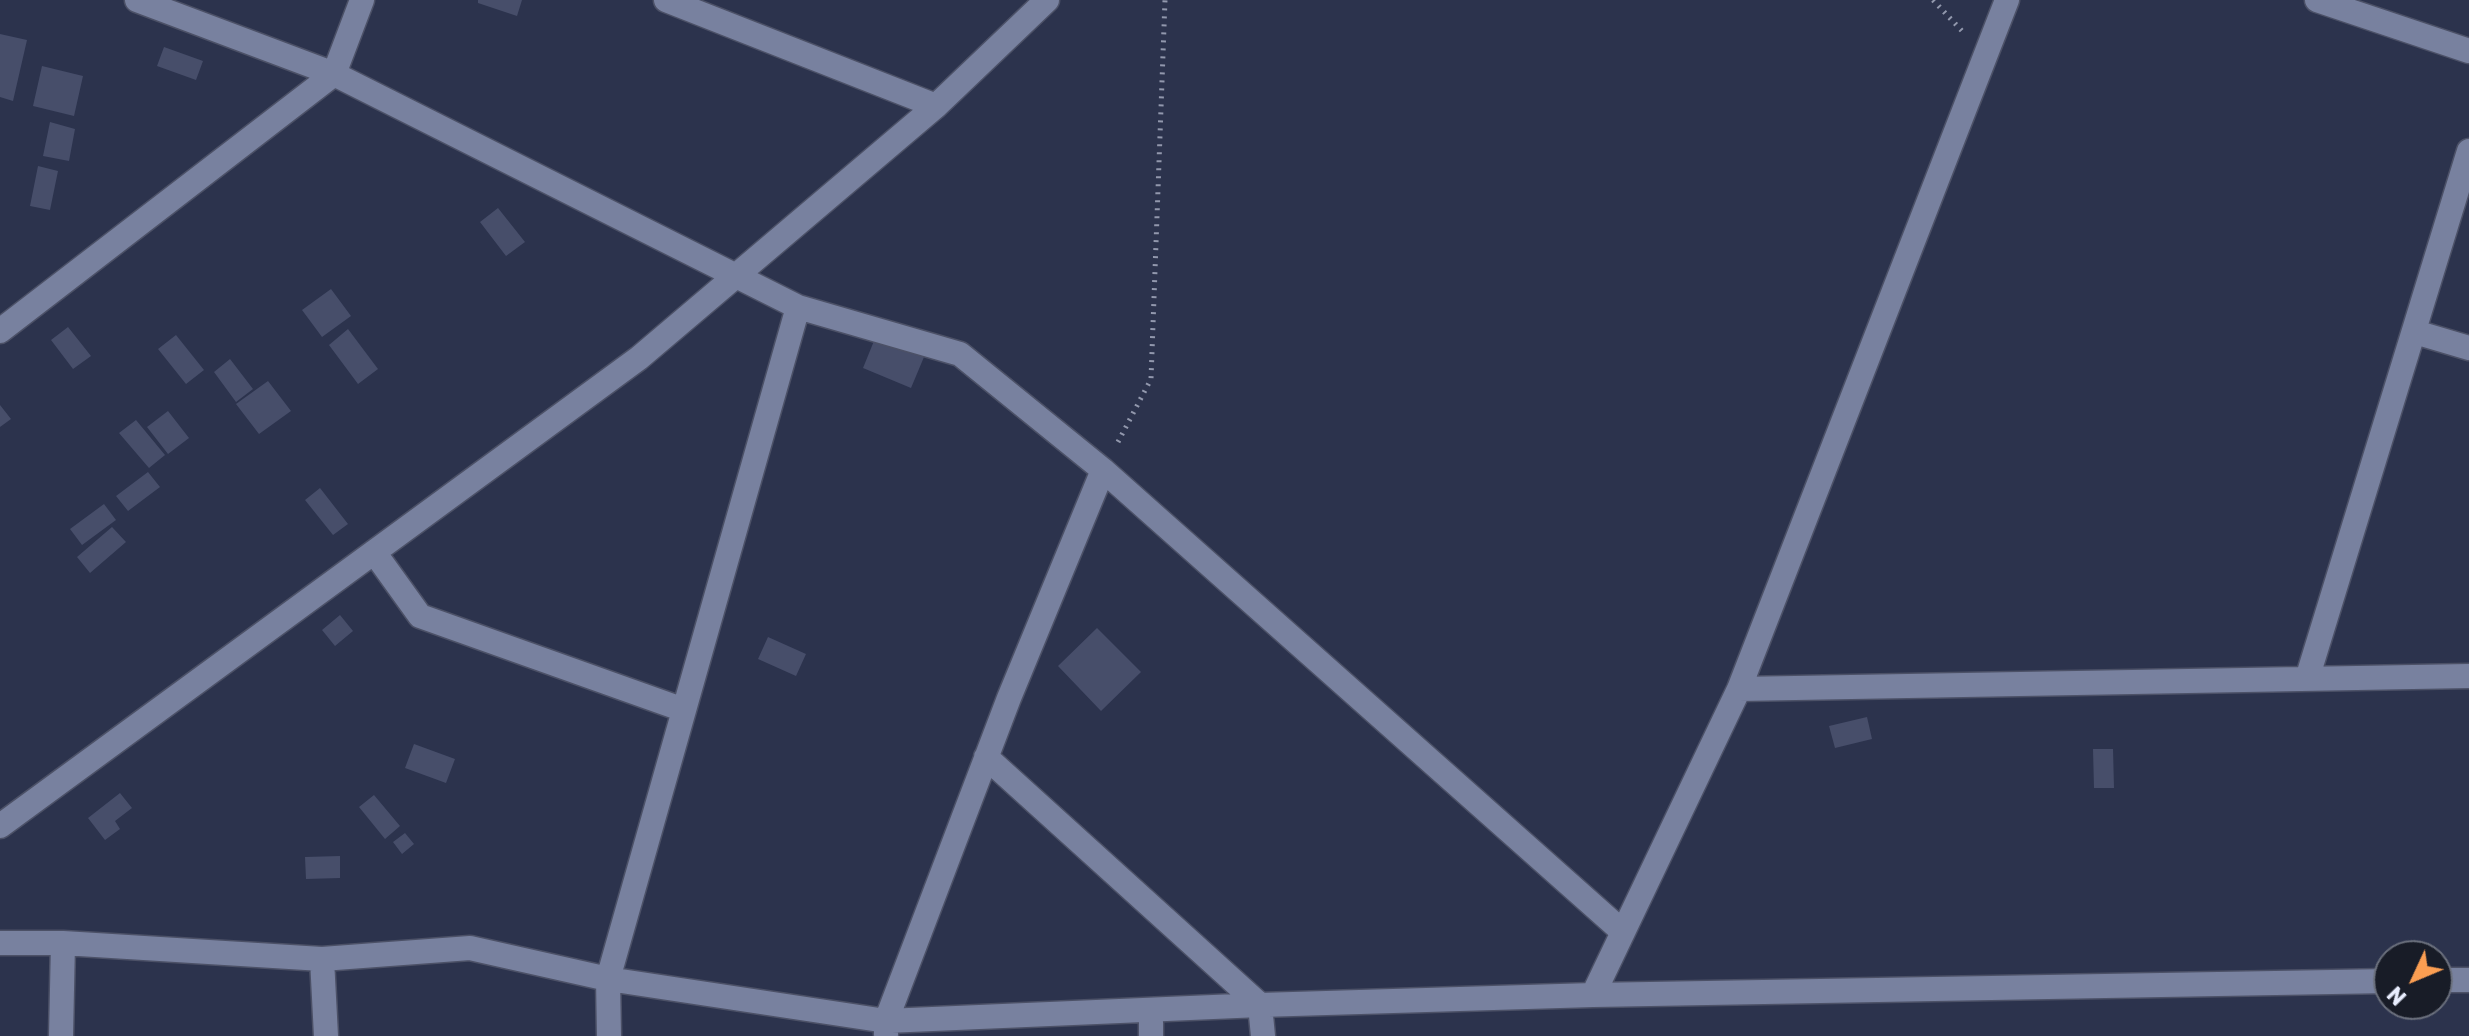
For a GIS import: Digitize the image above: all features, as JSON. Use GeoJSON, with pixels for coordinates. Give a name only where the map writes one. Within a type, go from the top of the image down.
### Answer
{"type":"FeatureCollection","features":[{"type":"Feature","properties":{"kind":"street"},"geometry":{"type":"LineString","coordinates":[[137,0],[334,74],[798,307],[960,354],[1103,470],[1623,932]]}},
{"type":"Feature","properties":{"kind":"street"},"geometry":{"type":"LineString","coordinates":[[0,331],[334,74],[362,0]]}},
{"type":"Feature","properties":{"kind":"street"},"geometry":{"type":"LineString","coordinates":[[666,0],[936,106]]}},
{"type":"Feature","properties":{"kind":"street"},"geometry":{"type":"LineString","coordinates":[[0,826],[639,358],[936,106],[1047,0]]}},
{"type":"Feature","properties":{"kind":"street"},"geometry":{"type":"LineString","coordinates":[[1593,995],[1739,689],[2007,0]]}},
{"type":"Feature","properties":{"kind":"street"},"geometry":{"type":"LineString","coordinates":[[2317,0],[2469,51]]}},
{"type":"Feature","properties":{"kind":"street"},"geometry":{"type":"LineString","coordinates":[[2307,679],[2469,151]]}},
{"type":"Feature","properties":{"kind":"street"},"geometry":{"type":"LineString","coordinates":[[609,1036],[608,979],[798,307]]}},
{"type":"Feature","properties":{"kind":"street"},"geometry":{"type":"LineString","coordinates":[[2415,332],[2469,348]]}},
{"type":"Feature","properties":{"kind":"street"},"geometry":{"type":"LineString","coordinates":[[886,1029],[986,757],[1103,470]]}},
{"type":"Feature","properties":{"kind":"street"},"geometry":{"type":"LineString","coordinates":[[374,552],[420,616],[684,710]]}},
{"type":"Feature","properties":{"kind":"street"},"geometry":{"type":"LineString","coordinates":[[1739,689],[2469,676]]}},
{"type":"Feature","properties":{"kind":"street"},"geometry":{"type":"LineString","coordinates":[[986,757],[1260,1005],[1263,1036]]}},
{"type":"Feature","properties":{"kind":"street"},"geometry":{"type":"LineString","coordinates":[[0,943],[63,943],[322,959],[470,948],[608,979],[886,1029],[1260,1005],[1593,995],[2373,981]]}},
{"type":"Feature","properties":{"kind":"street"},"geometry":{"type":"LineString","coordinates":[[61,1036],[63,943]]}},
{"type":"Feature","properties":{"kind":"street"},"geometry":{"type":"LineString","coordinates":[[322,959],[326,1036]]}},
{"type":"Feature","properties":{"kind":"street"},"geometry":{"type":"LineString","coordinates":[[1151,1010],[1151,1036]]}},
{"type":"Feature","properties":{"kind":"path"},"geometry":{"type":"LineString","coordinates":[[1103,470],[1151,379],[1165,0]]}},
{"type":"Feature","properties":{"kind":"path"},"geometry":{"type":"LineString","coordinates":[[1933,0],[1985,56]]}},
{"type":"Feature","properties":{"kind":"building"},"geometry":{"type":"Polygon","coordinates":[[[478,0],[522,0],[517,16],[478,3],[478,0]]]}},
{"type":"Feature","properties":{"kind":"building"},"geometry":{"type":"Polygon","coordinates":[[[0,34],[27,40],[13,101],[0,97],[0,34]]]}},
{"type":"Feature","properties":{"kind":"building"},"geometry":{"type":"Polygon","coordinates":[[[164,47],[203,61],[196,80],[157,66],[164,47]]]}},
{"type":"Feature","properties":{"kind":"building"},"geometry":{"type":"Polygon","coordinates":[[[42,66],[83,76],[74,116],[33,106],[42,66]]]}},
{"type":"Feature","properties":{"kind":"building"},"geometry":{"type":"Polygon","coordinates":[[[50,122],[75,129],[69,161],[43,156],[50,122]]]}},
{"type":"Feature","properties":{"kind":"building"},"geometry":{"type":"Polygon","coordinates":[[[38,166],[58,171],[50,210],[30,206],[38,166]]]}},
{"type":"Feature","properties":{"kind":"building"},"geometry":{"type":"Polygon","coordinates":[[[498,208],[525,242],[506,256],[480,222],[498,208]]]}},
{"type":"Feature","properties":{"kind":"building"},"geometry":{"type":"Polygon","coordinates":[[[331,289],[351,316],[322,337],[302,310],[331,289]]]}},
{"type":"Feature","properties":{"kind":"building"},"geometry":{"type":"Polygon","coordinates":[[[68,327],[91,356],[73,369],[51,340],[68,327]]]}},
{"type":"Feature","properties":{"kind":"building"},"geometry":{"type":"Polygon","coordinates":[[[348,329],[378,369],[358,384],[329,345],[348,329]]]}},
{"type":"Feature","properties":{"kind":"building"},"geometry":{"type":"Polygon","coordinates":[[[176,335],[204,370],[186,384],[158,349],[176,335]]]}},
{"type":"Feature","properties":{"kind":"building"},"geometry":{"type":"Polygon","coordinates":[[[876,336],[924,357],[911,388],[863,368],[876,336]]]}},
{"type":"Feature","properties":{"kind":"building"},"geometry":{"type":"Polygon","coordinates":[[[230,359],[253,389],[236,402],[214,372],[230,359]]]}},
{"type":"Feature","properties":{"kind":"building"},"geometry":{"type":"Polygon","coordinates":[[[268,381],[291,411],[259,434],[236,404],[268,381]]]}},
{"type":"Feature","properties":{"kind":"building"},"geometry":{"type":"Polygon","coordinates":[[[0,405],[11,419],[0,427],[0,405]]]}},
{"type":"Feature","properties":{"kind":"building"},"geometry":{"type":"Polygon","coordinates":[[[168,411],[189,438],[168,454],[147,427],[168,411]]]}},
{"type":"Feature","properties":{"kind":"building"},"geometry":{"type":"Polygon","coordinates":[[[136,420],[165,455],[149,468],[119,433],[136,420]]]}},
{"type":"Feature","properties":{"kind":"building"},"geometry":{"type":"Polygon","coordinates":[[[148,472],[160,487],[128,511],[116,496],[148,472]]]}},
{"type":"Feature","properties":{"kind":"building"},"geometry":{"type":"Polygon","coordinates":[[[320,488],[348,524],[333,535],[305,500],[320,488]]]}},
{"type":"Feature","properties":{"kind":"building"},"geometry":{"type":"Polygon","coordinates":[[[104,504],[116,520],[82,545],[70,529],[104,504]]]}},
{"type":"Feature","properties":{"kind":"building"},"geometry":{"type":"Polygon","coordinates":[[[112,527],[126,542],[90,573],[77,557],[112,527]]]}},
{"type":"Feature","properties":{"kind":"building"},"geometry":{"type":"Polygon","coordinates":[[[340,615],[353,631],[335,646],[322,630],[340,615]]]}},
{"type":"Feature","properties":{"kind":"building"},"geometry":{"type":"Polygon","coordinates":[[[1097,628],[1141,672],[1101,711],[1058,666],[1097,628]]]}},
{"type":"Feature","properties":{"kind":"building"},"geometry":{"type":"Polygon","coordinates":[[[768,637],[806,654],[796,676],[758,659],[768,637]]]}},
{"type":"Feature","properties":{"kind":"building"},"geometry":{"type":"Polygon","coordinates":[[[1867,717],[1872,739],[1835,748],[1829,726],[1867,717]]]}},
{"type":"Feature","properties":{"kind":"building"},"geometry":{"type":"Polygon","coordinates":[[[414,744],[455,759],[446,783],[405,768],[414,744]]]}},
{"type":"Feature","properties":{"kind":"building"},"geometry":{"type":"Polygon","coordinates":[[[2093,749],[2113,749],[2114,788],[2094,788],[2093,749]]]}},
{"type":"Feature","properties":{"kind":"building"},"geometry":{"type":"Polygon","coordinates":[[[120,793],[132,808],[115,821],[120,829],[105,840],[88,818],[120,793]]]}},
{"type":"Feature","properties":{"kind":"building"},"geometry":{"type":"Polygon","coordinates":[[[374,795],[400,826],[385,839],[359,807],[374,795]]]}},
{"type":"Feature","properties":{"kind":"building"},"geometry":{"type":"Polygon","coordinates":[[[405,833],[414,844],[402,854],[393,842],[405,833]]]}},
{"type":"Feature","properties":{"kind":"building"},"geometry":{"type":"Polygon","coordinates":[[[340,856],[340,878],[306,879],[305,857],[340,856]]]}}]}
